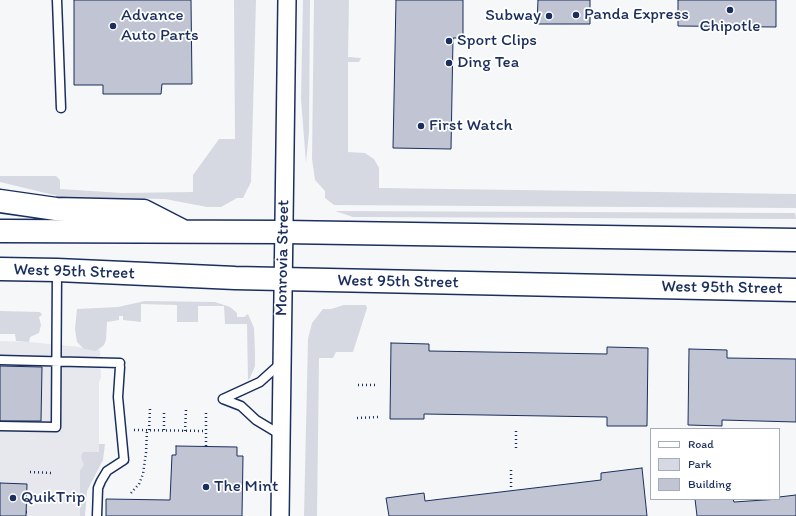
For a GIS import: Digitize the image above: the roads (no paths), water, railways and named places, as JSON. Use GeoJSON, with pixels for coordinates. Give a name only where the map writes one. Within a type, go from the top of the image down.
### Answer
{"type":"FeatureCollection","features":[{"type":"Feature","properties":{"kind":"main road"},"geometry":{"type":"LineString","coordinates":[[0,201],[56,209],[144,210],[184,232]]}},
{"type":"Feature","properties":{"kind":"main road"},"geometry":{"type":"LineString","coordinates":[[0,231],[284,232],[796,240]]}},
{"type":"Feature","properties":{"kind":"main road","name":"West 95th Street"},"geometry":{"type":"LineString","coordinates":[[0,269],[283,279],[796,290]]}},
{"type":"Feature","properties":{"kind":"street","name":"Monrovia Street"},"geometry":{"type":"LineString","coordinates":[[280,516],[287,0]]}},
{"type":"Feature","properties":{"kind":"lane"},"geometry":{"type":"LineString","coordinates":[[56,0],[61,108]]}},
{"type":"Feature","properties":{"kind":"lane"},"geometry":{"type":"LineString","coordinates":[[0,426],[56,427],[57,270]]}},
{"type":"Feature","properties":{"kind":"lane"},"geometry":{"type":"LineString","coordinates":[[0,360],[56,361],[120,365],[118,397],[124,460],[107,471],[101,481],[98,488],[97,516]]}},
{"type":"Feature","properties":{"kind":"lane"},"geometry":{"type":"LineString","coordinates":[[281,435],[256,420],[241,406],[223,399],[260,382],[282,362]]}},
{"type":"Feature","properties":{"kind":"place","name":"Chipotle"},"geometry":{"type":"Point","coordinates":[730,10]}},
{"type":"Feature","properties":{"kind":"place","name":"Panda Express"},"geometry":{"type":"Point","coordinates":[576,15]}},
{"type":"Feature","properties":{"kind":"place","name":"Subway"},"geometry":{"type":"Point","coordinates":[549,16]}},
{"type":"Feature","properties":{"kind":"place","name":"Advance Auto Parts"},"geometry":{"type":"Point","coordinates":[113,26]}},
{"type":"Feature","properties":{"kind":"place","name":"Sport Clips"},"geometry":{"type":"Point","coordinates":[449,41]}},
{"type":"Feature","properties":{"kind":"place","name":"Ding Tea"},"geometry":{"type":"Point","coordinates":[449,63]}},
{"type":"Feature","properties":{"kind":"place","name":"First Watch"},"geometry":{"type":"Point","coordinates":[421,126]}},
{"type":"Feature","properties":{"kind":"place","name":"The Mint"},"geometry":{"type":"Point","coordinates":[206,487]}},
{"type":"Feature","properties":{"kind":"place","name":"QuikTrip"},"geometry":{"type":"Point","coordinates":[13,498]}}]}
